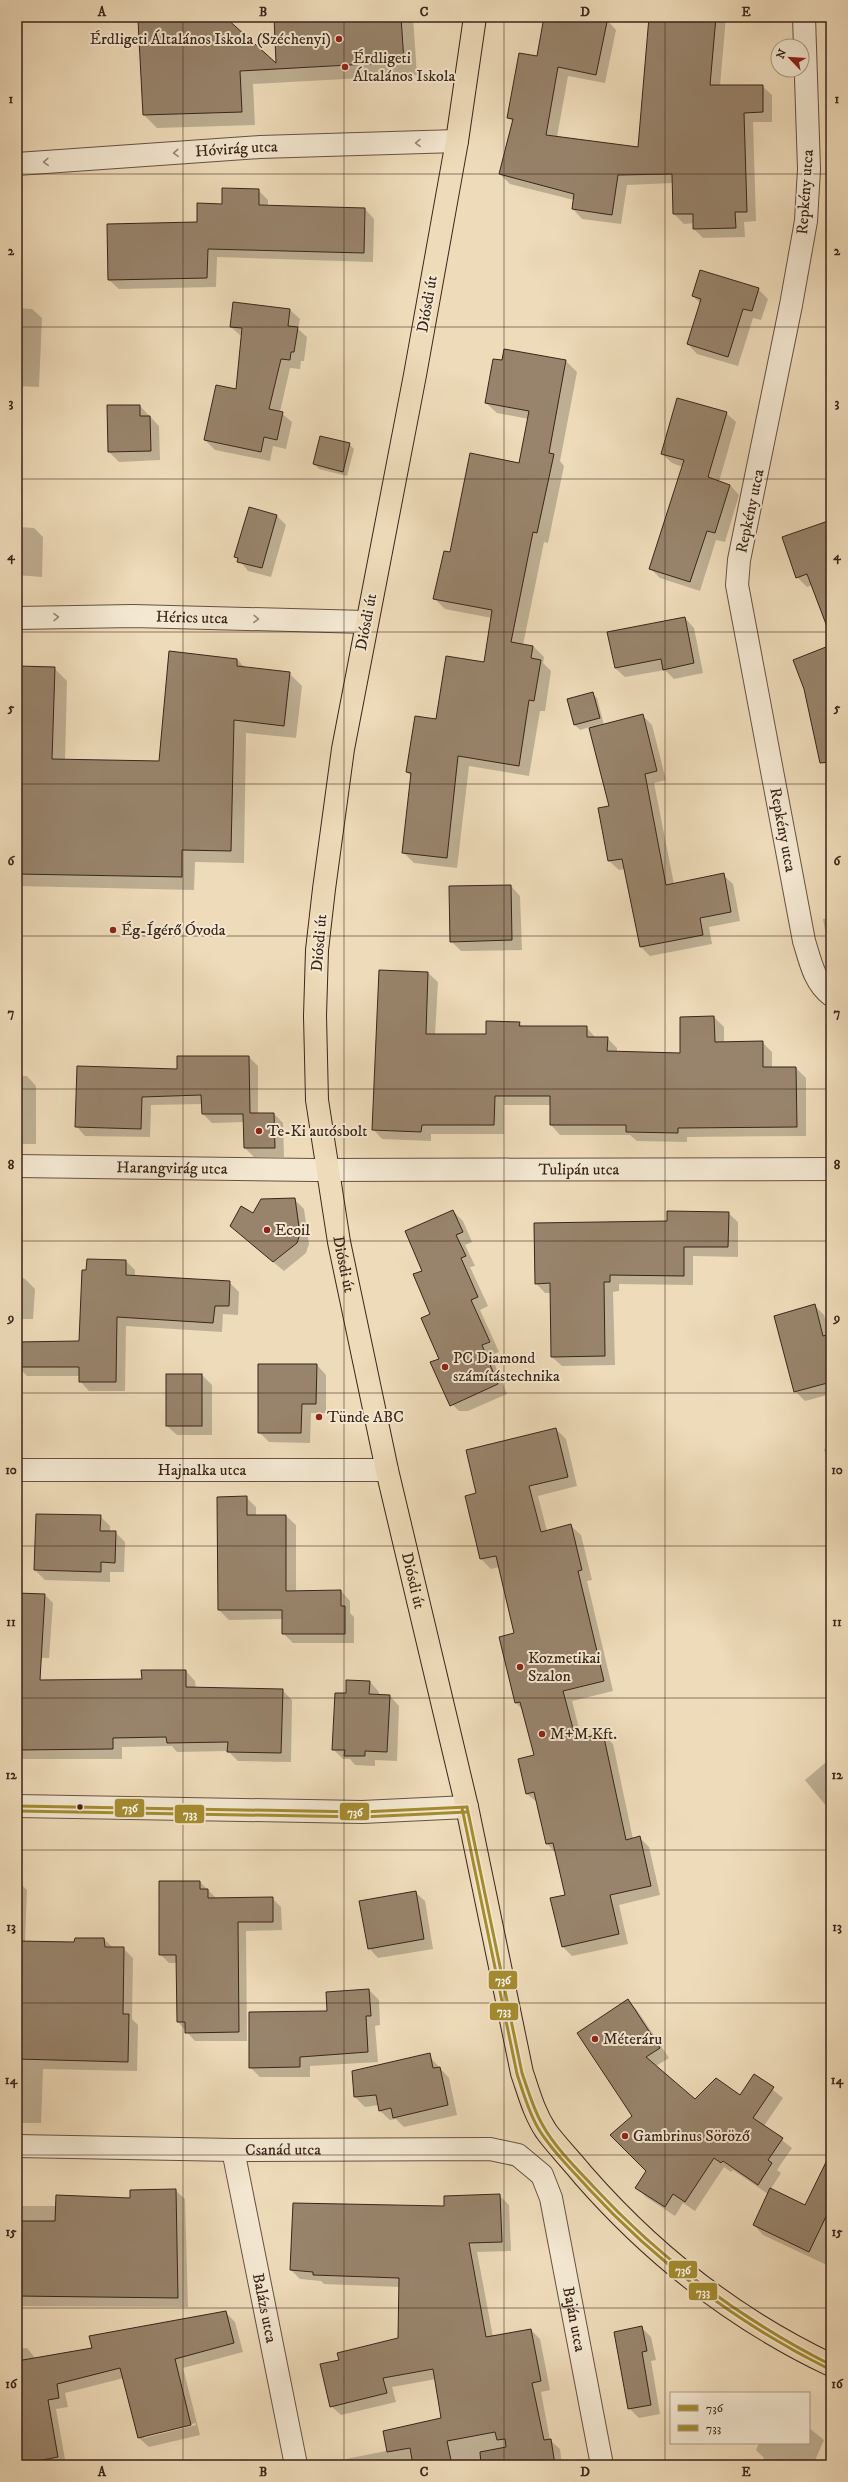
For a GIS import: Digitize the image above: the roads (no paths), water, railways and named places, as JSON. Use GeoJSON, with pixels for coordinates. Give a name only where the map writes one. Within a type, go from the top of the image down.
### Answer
{"type":"FeatureCollection","features":[{"type":"Feature","properties":{"kind":"main road","name":"Diósdi út"},"geometry":{"type":"LineString","coordinates":[[476,17],[457,141],[414,375],[366,622],[329,844],[317,950],[315,1016],[317,1100],[326,1170],[339,1242],[387,1470],[467,1807],[522,2072],[534,2109],[546,2131],[597,2190],[636,2231],[725,2304],[771,2334],[831,2365]]}},
{"type":"Feature","properties":{"kind":"street","name":"Repkény utca"},"geometry":{"type":"LineString","coordinates":[[804,17],[809,169],[806,221],[791,305],[739,560],[737,586],[804,940],[812,968],[824,990],[831,995]]}},
{"type":"Feature","properties":{"kind":"street","name":"Hóvirág utca"},"geometry":{"type":"LineString","coordinates":[[17,164],[260,147],[457,141]]}},
{"type":"Feature","properties":{"kind":"street","name":"Hérics utca"},"geometry":{"type":"LineString","coordinates":[[17,618],[133,616],[366,622]]}},
{"type":"Feature","properties":{"kind":"street","name":"Harangvirág utca"},"geometry":{"type":"LineString","coordinates":[[17,1166],[326,1170]]}},
{"type":"Feature","properties":{"kind":"street","name":"Tulipán utca"},"geometry":{"type":"LineString","coordinates":[[326,1170],[831,1169]]}},
{"type":"Feature","properties":{"kind":"street","name":"Hajnalka utca"},"geometry":{"type":"LineString","coordinates":[[17,1470],[387,1470]]}},
{"type":"Feature","properties":{"kind":"street"},"geometry":{"type":"LineString","coordinates":[[17,1806],[354,1812],[467,1807]]}},
{"type":"Feature","properties":{"kind":"street","name":"Csanád utca"},"geometry":{"type":"LineString","coordinates":[[17,2146],[233,2150],[490,2149],[518,2155],[542,2175]]}},
{"type":"Feature","properties":{"kind":"street","name":"Balázs utca"},"geometry":{"type":"LineString","coordinates":[[233,2150],[296,2465]]}},
{"type":"Feature","properties":{"kind":"street","name":"Baján utca"},"geometry":{"type":"LineString","coordinates":[[542,2175],[551,2198],[602,2465]]}},
{"type":"Feature","properties":{"kind":"place","name":"Érdligeti Általános Iskola (Széchenyi)"},"geometry":{"type":"Point","coordinates":[339,39]}},
{"type":"Feature","properties":{"kind":"place","name":"Érdligeti Általános Iskola"},"geometry":{"type":"Point","coordinates":[345,67]}},
{"type":"Feature","properties":{"kind":"place","name":"Ég-Ígérő Óvoda"},"geometry":{"type":"Point","coordinates":[113,930]}},
{"type":"Feature","properties":{"kind":"place","name":"Te-Ki autósbolt"},"geometry":{"type":"Point","coordinates":[259,1131]}},
{"type":"Feature","properties":{"kind":"place","name":"Ecoil"},"geometry":{"type":"Point","coordinates":[267,1230]}},
{"type":"Feature","properties":{"kind":"place","name":"PC Diamond számítástechnika"},"geometry":{"type":"Point","coordinates":[445,1367]}},
{"type":"Feature","properties":{"kind":"place","name":"Tünde ABC"},"geometry":{"type":"Point","coordinates":[319,1417]}},
{"type":"Feature","properties":{"kind":"place","name":"Kozmetikai Szalon"},"geometry":{"type":"Point","coordinates":[520,1667]}},
{"type":"Feature","properties":{"kind":"place","name":"M+M Kft."},"geometry":{"type":"Point","coordinates":[542,1734]}},
{"type":"Feature","properties":{"kind":"place","name":"Méteráru"},"geometry":{"type":"Point","coordinates":[595,2039]}},
{"type":"Feature","properties":{"kind":"place","name":"Gambrinus Söröző"},"geometry":{"type":"Point","coordinates":[625,2136]}}]}
